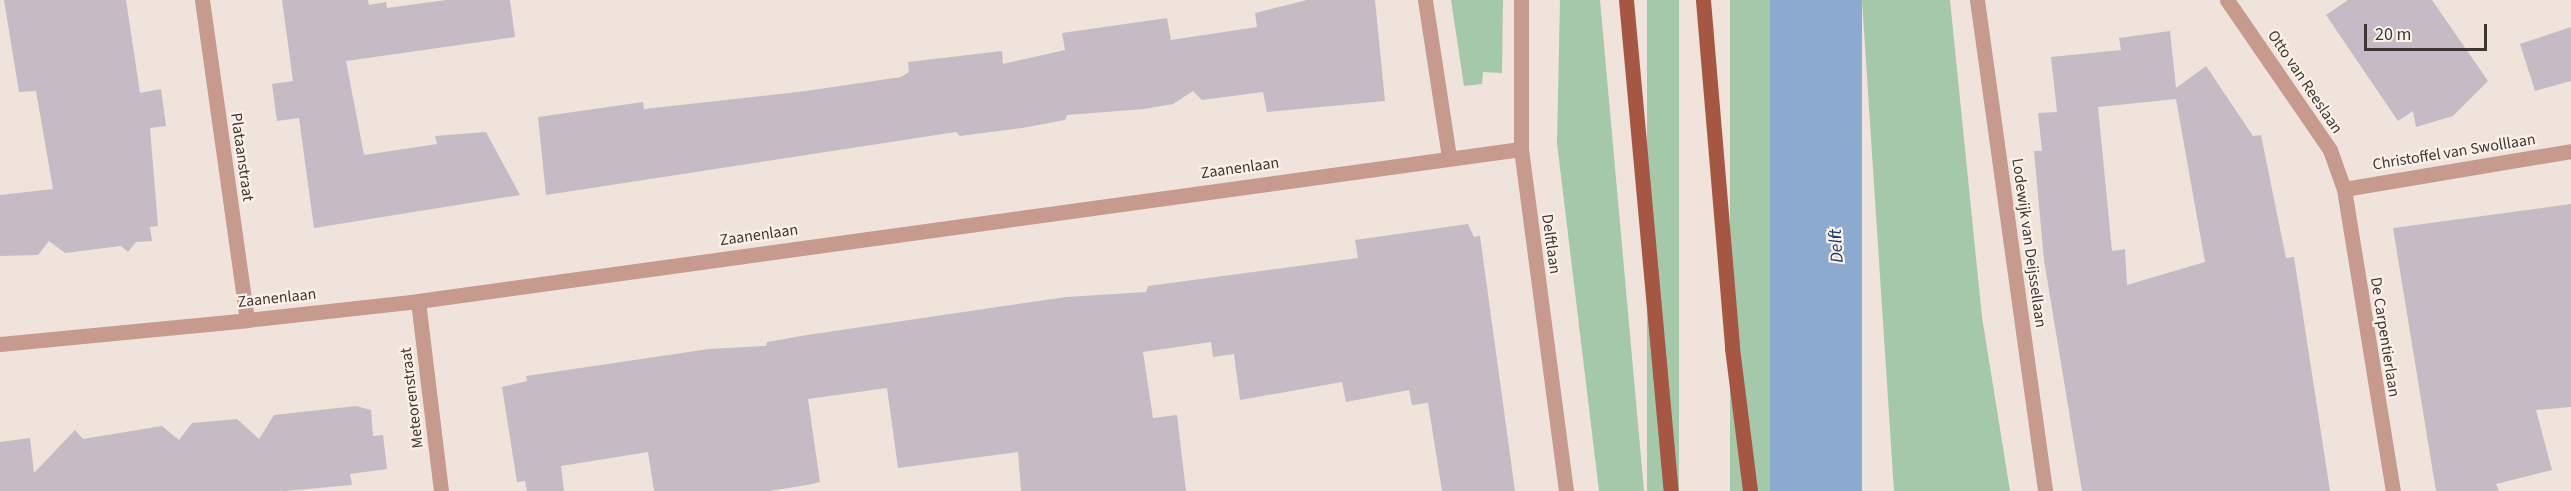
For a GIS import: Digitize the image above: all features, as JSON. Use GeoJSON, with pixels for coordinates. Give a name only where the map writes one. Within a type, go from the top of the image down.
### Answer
{"type":"FeatureCollection","features":[{"type":"Feature","properties":{"kind":"main road"},"geometry":{"type":"LineString","coordinates":[[1626,0],[1671,491]]}},
{"type":"Feature","properties":{"kind":"main road"},"geometry":{"type":"LineString","coordinates":[[1703,0],[1732,348],[1750,491]]}},
{"type":"Feature","properties":{"kind":"street","name":"Plataanstraat"},"geometry":{"type":"LineString","coordinates":[[202,0],[247,320]]}},
{"type":"Feature","properties":{"kind":"street"},"geometry":{"type":"LineString","coordinates":[[1425,0],[1449,157]]}},
{"type":"Feature","properties":{"kind":"street","name":"Delftlaan"},"geometry":{"type":"LineString","coordinates":[[1521,0],[1521,149],[1566,491]]}},
{"type":"Feature","properties":{"kind":"street","name":"Lodewijk van Deijssellaan"},"geometry":{"type":"LineString","coordinates":[[1977,0],[2044,491]]}},
{"type":"Feature","properties":{"kind":"street","name":"Otto van Reeslaan"},"geometry":{"type":"LineString","coordinates":[[2227,0],[2330,150],[2344,189]]}},
{"type":"Feature","properties":{"kind":"street","name":"Zaanenlaan"},"geometry":{"type":"LineString","coordinates":[[0,344],[418,301],[1449,157],[1521,149]]}},
{"type":"Feature","properties":{"kind":"street","name":"Christoffel van Swolllaan"},"geometry":{"type":"LineString","coordinates":[[2344,189],[2571,151]]}},
{"type":"Feature","properties":{"kind":"street","name":"De Carpentierlaan"},"geometry":{"type":"LineString","coordinates":[[2344,189],[2393,491]]}},
{"type":"Feature","properties":{"kind":"street","name":"Meteorenstraat"},"geometry":{"type":"LineString","coordinates":[[418,301],[441,491]]}},
{"type":"Feature","properties":{"kind":"green space"},"geometry":{"type":"Polygon","coordinates":[[[1451,0],[1503,0],[1502,73],[1483,72],[1482,84],[1464,86],[1451,0]]]}},
{"type":"Feature","properties":{"kind":"green space"},"geometry":{"type":"Polygon","coordinates":[[[1560,0],[1600,0],[1644,491],[1599,491],[1557,143],[1560,0]]]}},
{"type":"Feature","properties":{"kind":"green space"},"geometry":{"type":"Polygon","coordinates":[[[1647,0],[1679,0],[1679,491],[1647,491],[1647,0]]]}},
{"type":"Feature","properties":{"kind":"green space"},"geometry":{"type":"Polygon","coordinates":[[[1730,0],[1770,0],[1770,491],[1730,491],[1730,0]]]}},
{"type":"Feature","properties":{"kind":"green space"},"geometry":{"type":"Polygon","coordinates":[[[1862,0],[1950,0],[1982,317],[2010,491],[1894,491],[1862,0]]]}},
{"type":"Feature","properties":{"kind":"water","name":"Delft"},"geometry":{"type":"Polygon","coordinates":[[[1770,0],[1862,0],[1862,491],[1770,491],[1770,0]]]}},
{"type":"Feature","properties":{"kind":"building"},"geometry":{"type":"Polygon","coordinates":[[[4,0],[126,0],[140,93],[161,89],[166,126],[150,128],[158,226],[150,227],[152,241],[136,242],[128,252],[121,246],[65,253],[49,241],[38,255],[0,256],[0,195],[53,189],[36,91],[19,92],[4,0]]]}},
{"type":"Feature","properties":{"kind":"building"},"geometry":{"type":"Polygon","coordinates":[[[282,0],[368,0],[369,5],[386,2],[387,8],[446,0],[510,0],[515,37],[346,61],[364,155],[437,144],[435,136],[486,132],[520,195],[314,228],[299,118],[277,121],[272,84],[293,81],[282,0]]]}},
{"type":"Feature","properties":{"kind":"building"},"geometry":{"type":"Polygon","coordinates":[[[1307,0],[1375,0],[1385,101],[1267,112],[1263,92],[1202,100],[1193,91],[1173,104],[1144,109],[1067,115],[1065,120],[1022,128],[960,136],[956,132],[546,195],[538,117],[643,102],[644,109],[806,91],[901,77],[909,72],[908,62],[1002,51],[1003,64],[1065,50],[1062,33],[1167,18],[1171,40],[1257,27],[1255,13],[1307,0]]]}},
{"type":"Feature","properties":{"kind":"building"},"geometry":{"type":"Polygon","coordinates":[[[2348,0],[2432,0],[2488,81],[2453,116],[2416,127],[2413,111],[2398,121],[2326,15],[2348,0]]]}},
{"type":"Feature","properties":{"kind":"building"},"geometry":{"type":"Polygon","coordinates":[[[2571,27],[2571,81],[2535,91],[2520,44],[2571,27]]]}},
{"type":"Feature","properties":{"kind":"building"},"geometry":{"type":"Polygon","coordinates":[[[2170,31],[2176,88],[2206,66],[2253,136],[2261,135],[2286,258],[2294,257],[2330,491],[2082,491],[2044,260],[2034,151],[2042,151],[2038,113],[2057,112],[2051,57],[2121,50],[2119,38],[2170,31]],[[2176,99],[2098,107],[2112,251],[2125,249],[2127,285],[2205,262],[2176,99]]]}},
{"type":"Feature","properties":{"kind":"building"},"geometry":{"type":"Polygon","coordinates":[[[2571,204],[2571,407],[2536,410],[2552,470],[2496,484],[2499,491],[2436,491],[2393,228],[2571,204]]]}},
{"type":"Feature","properties":{"kind":"building"},"geometry":{"type":"Polygon","coordinates":[[[1468,224],[1474,237],[1480,236],[1515,491],[1442,491],[1428,403],[1412,405],[1409,390],[1346,402],[1342,382],[1240,400],[1234,354],[1213,357],[1211,342],[1143,352],[1153,418],[1177,415],[1186,491],[1021,491],[1018,452],[898,468],[887,388],[808,399],[820,482],[769,491],[654,491],[648,452],[561,466],[564,491],[527,491],[525,481],[517,482],[502,387],[527,381],[526,376],[709,349],[766,346],[767,342],[807,335],[1066,297],[1146,292],[1148,286],[1358,258],[1355,240],[1468,224]]]}},
{"type":"Feature","properties":{"kind":"building"},"geometry":{"type":"Polygon","coordinates":[[[356,406],[371,410],[373,436],[383,435],[387,469],[350,474],[352,485],[285,491],[0,491],[0,442],[30,438],[34,473],[75,430],[83,439],[162,426],[179,440],[192,423],[237,419],[259,439],[274,415],[356,406]]]}}]}
